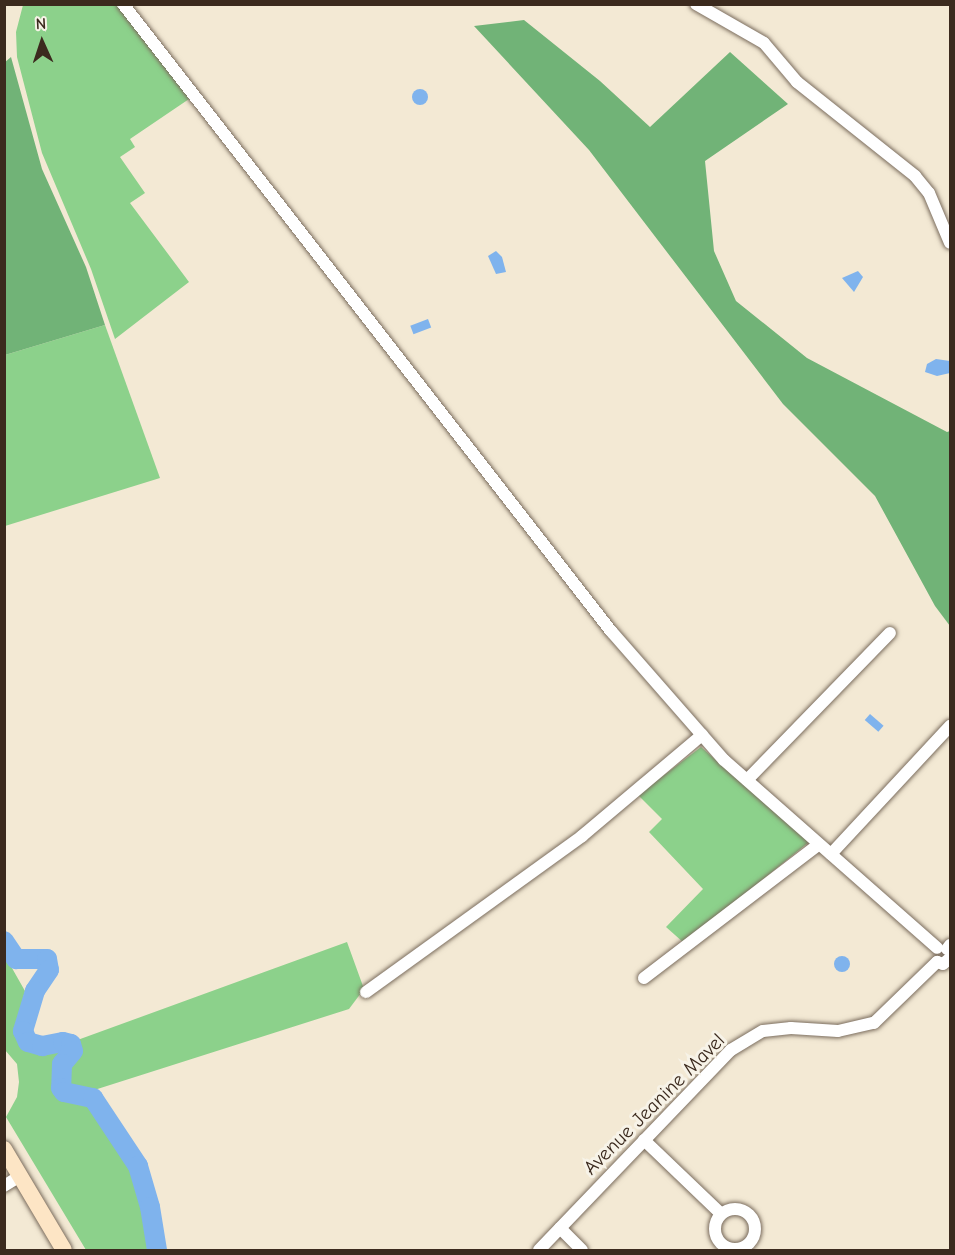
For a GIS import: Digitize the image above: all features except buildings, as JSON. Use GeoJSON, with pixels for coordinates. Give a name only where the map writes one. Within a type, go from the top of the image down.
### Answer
{"type":"FeatureCollection","features":[{"type":"Feature","properties":{"kind":"main road"},"geometry":{"type":"LineString","coordinates":[[4,1149],[64,1251]]}},
{"type":"Feature","properties":{"kind":"street"},"geometry":{"type":"LineString","coordinates":[[123,4],[611,631],[702,735],[747,780],[945,954]]}},
{"type":"Feature","properties":{"kind":"street"},"geometry":{"type":"LineString","coordinates":[[696,4],[764,43],[797,82],[915,176],[929,193],[951,243]]}},
{"type":"Feature","properties":{"kind":"street"},"geometry":{"type":"LineString","coordinates":[[747,780],[890,633]]}},
{"type":"Feature","properties":{"kind":"street"},"geometry":{"type":"LineString","coordinates":[[831,854],[951,726]]}},
{"type":"Feature","properties":{"kind":"street"},"geometry":{"type":"LineString","coordinates":[[366,992],[582,836],[702,735]]}},
{"type":"Feature","properties":{"kind":"street"},"geometry":{"type":"LineString","coordinates":[[644,978],[819,844]]}},
{"type":"Feature","properties":{"kind":"street","name":"Avenue Jeanine Mavel"},"geometry":{"type":"LineString","coordinates":[[539,1251],[731,1050],[763,1031],[791,1028],[838,1031],[874,1023],[945,954]]}},
{"type":"Feature","properties":{"kind":"street"},"geometry":{"type":"LineString","coordinates":[[644,1140],[720,1214]]}},
{"type":"Feature","properties":{"kind":"street"},"geometry":{"type":"LineString","coordinates":[[4,1186],[20,1176]]}},
{"type":"Feature","properties":{"kind":"street"},"geometry":{"type":"LineString","coordinates":[[737,1208],[751,1215],[756,1230],[753,1247],[735,1250],[720,1244],[714,1230],[720,1214],[737,1208]]}},
{"type":"Feature","properties":{"kind":"street"},"geometry":{"type":"LineString","coordinates":[[560,1228],[582,1251]]}},
{"type":"Feature","properties":{"kind":"green space"},"geometry":{"type":"Polygon","coordinates":[[[23,5],[121,5],[192,97],[130,139],[135,147],[120,157],[145,193],[130,203],[189,282],[115,339],[91,269],[42,153],[17,57],[16,32],[23,5]]]}},
{"type":"Feature","properties":{"kind":"green space"},"geometry":{"type":"Polygon","coordinates":[[[524,20],[600,81],[650,127],[730,52],[788,104],[705,161],[714,251],[736,301],[807,358],[947,432],[950,431],[950,626],[935,606],[875,496],[783,404],[589,150],[474,26],[524,20]]]}},
{"type":"Feature","properties":{"kind":"green space"},"geometry":{"type":"Polygon","coordinates":[[[11,57],[42,169],[86,267],[105,325],[5,355],[4,63],[11,57]]]}},
{"type":"Feature","properties":{"kind":"green space"},"geometry":{"type":"Polygon","coordinates":[[[105,325],[160,478],[5,526],[5,355],[105,325]]]}},
{"type":"Feature","properties":{"kind":"green space"},"geometry":{"type":"Polygon","coordinates":[[[701,747],[809,842],[684,943],[666,927],[703,889],[649,832],[662,819],[638,795],[701,747]]]}},
{"type":"Feature","properties":{"kind":"green space"},"geometry":{"type":"Polygon","coordinates":[[[347,942],[364,989],[349,1009],[88,1092],[64,1089],[63,1068],[75,1049],[72,1042],[347,942]]]}},
{"type":"Feature","properties":{"kind":"green space"},"geometry":{"type":"Polygon","coordinates":[[[4,954],[25,991],[15,1029],[21,1043],[35,1048],[66,1044],[70,1048],[60,1064],[59,1091],[90,1100],[134,1165],[151,1220],[155,1250],[86,1250],[6,1117],[17,1097],[19,1082],[17,1064],[5,1050],[4,954]]]}},
{"type":"Feature","properties":{"kind":"water"},"geometry":{"type":"Polygon","coordinates":[[[420,89],[428,97],[420,105],[412,97],[420,89]]]}},
{"type":"Feature","properties":{"kind":"water"},"geometry":{"type":"Polygon","coordinates":[[[496,251],[502,257],[506,272],[496,274],[488,256],[496,251]]]}},
{"type":"Feature","properties":{"kind":"water"},"geometry":{"type":"Polygon","coordinates":[[[858,271],[863,277],[854,292],[842,278],[858,271]]]}},
{"type":"Feature","properties":{"kind":"water"},"geometry":{"type":"Polygon","coordinates":[[[428,319],[431,327],[413,334],[410,326],[428,319]]]}},
{"type":"Feature","properties":{"kind":"water"},"geometry":{"type":"Polygon","coordinates":[[[936,359],[950,361],[950,373],[937,376],[925,372],[927,364],[936,359]]]}},
{"type":"Feature","properties":{"kind":"water"},"geometry":{"type":"Polygon","coordinates":[[[870,714],[884,726],[878,732],[865,720],[870,714]]]}},
{"type":"Feature","properties":{"kind":"water"},"geometry":{"type":"Polygon","coordinates":[[[842,956],[850,964],[842,972],[834,964],[842,956]]]}},
{"type":"Feature","properties":{"kind":"waterway"},"geometry":{"type":"LineString","coordinates":[[4,941],[16,959],[47,959],[49,970],[35,991],[23,1031],[28,1042],[42,1046],[63,1042],[71,1044],[73,1051],[62,1064],[61,1088],[64,1092],[93,1098],[138,1166],[150,1207],[157,1250]]}}]}
